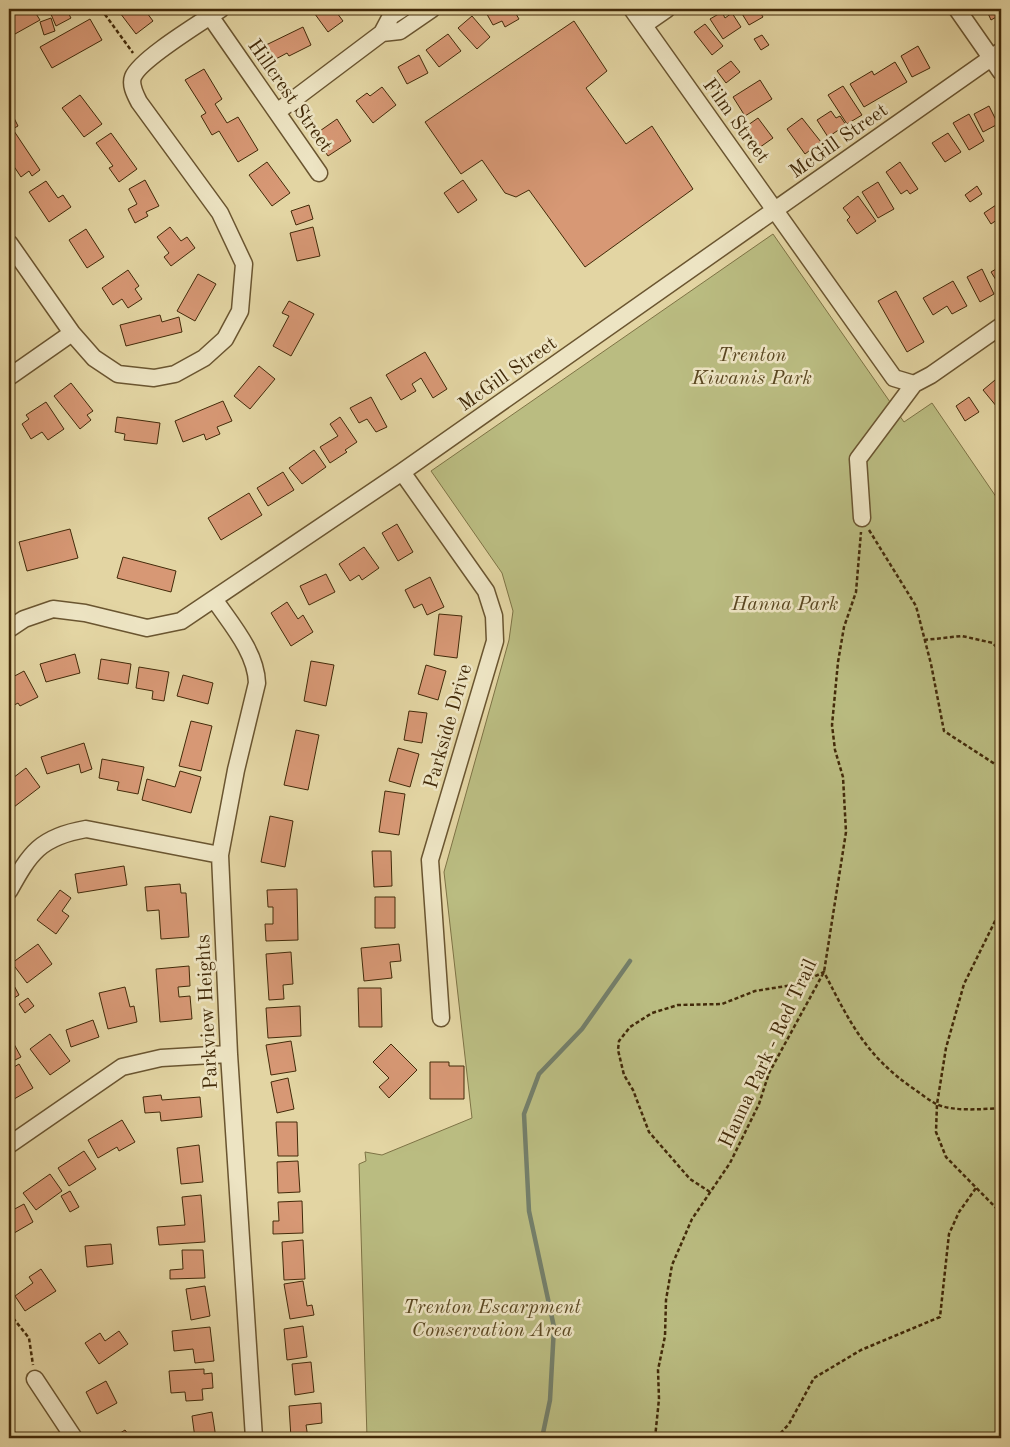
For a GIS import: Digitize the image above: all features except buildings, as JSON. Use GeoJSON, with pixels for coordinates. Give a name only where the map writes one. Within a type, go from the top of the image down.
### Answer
{"type":"FeatureCollection","features":[{"type":"Feature","properties":{"kind":"street"},"geometry":{"type":"LineString","coordinates":[[277,112],[382,34],[391,16],[402,9]]}},
{"type":"Feature","properties":{"kind":"street"},"geometry":{"type":"LineString","coordinates":[[382,34],[400,31],[432,9]]}},
{"type":"Feature","properties":{"kind":"street","name":"Film Street"},"geometry":{"type":"LineString","coordinates":[[632,9],[894,378],[914,384]]}},
{"type":"Feature","properties":{"kind":"street"},"geometry":{"type":"LineString","coordinates":[[644,25],[667,9]]}},
{"type":"Feature","properties":{"kind":"street"},"geometry":{"type":"LineString","coordinates":[[957,9],[996,54],[1001,72]]}},
{"type":"Feature","properties":{"kind":"street"},"geometry":{"type":"LineString","coordinates":[[9,242],[72,333],[94,358],[118,374],[154,378],[175,374],[204,358],[225,339],[240,311],[244,264],[233,237],[220,213],[139,102],[133,89],[132,78],[142,64],[216,12]]}},
{"type":"Feature","properties":{"kind":"street","name":"Hillcrest Street"},"geometry":{"type":"LineString","coordinates":[[216,12],[277,112],[319,173]]}},
{"type":"Feature","properties":{"kind":"street","name":"McGill Street"},"geometry":{"type":"LineString","coordinates":[[9,629],[24,619],[53,609],[85,613],[147,628],[180,621],[402,472],[996,54]]}},
{"type":"Feature","properties":{"kind":"street"},"geometry":{"type":"LineString","coordinates":[[862,518],[858,459],[914,384],[931,375],[1001,326]]}},
{"type":"Feature","properties":{"kind":"street"},"geometry":{"type":"LineString","coordinates":[[9,377],[72,333]]}},
{"type":"Feature","properties":{"kind":"street","name":"Parkside Drive"},"geometry":{"type":"LineString","coordinates":[[402,472],[486,591],[494,616],[494,641],[430,860],[441,1018]]}},
{"type":"Feature","properties":{"kind":"street","name":"Parkview Heights"},"geometry":{"type":"LineString","coordinates":[[214,599],[248,652],[256,670],[257,683],[236,770],[220,855],[229,1054],[254,1438]]}},
{"type":"Feature","properties":{"kind":"street"},"geometry":{"type":"LineString","coordinates":[[9,891],[26,860],[42,844],[67,832],[86,829],[220,855]]}},
{"type":"Feature","properties":{"kind":"street"},"geometry":{"type":"LineString","coordinates":[[9,1145],[122,1067],[161,1058],[229,1054]]}},
{"type":"Feature","properties":{"kind":"street"},"geometry":{"type":"LineString","coordinates":[[35,1379],[74,1438]]}},
{"type":"Feature","properties":{"kind":"path"},"geometry":{"type":"LineString","coordinates":[[101,9],[142,64]]}},
{"type":"Feature","properties":{"kind":"path"},"geometry":{"type":"LineString","coordinates":[[862,518],[916,606],[944,731],[1001,768]]}},
{"type":"Feature","properties":{"kind":"path","name":"Hanna Park - Red Trail"},"geometry":{"type":"LineString","coordinates":[[655,1438],[659,1399],[658,1370],[672,1265],[692,1219],[730,1163],[759,1104],[769,1074],[824,972],[846,832],[843,777],[835,750],[832,725],[838,662],[844,627],[856,592],[862,518]]}},
{"type":"Feature","properties":{"kind":"path"},"geometry":{"type":"LineString","coordinates":[[924,640],[962,636],[993,643],[1001,653]]}},
{"type":"Feature","properties":{"kind":"path"},"geometry":{"type":"LineString","coordinates":[[1001,909],[964,984],[946,1048],[937,1104],[936,1132],[946,1157],[1001,1213]]}},
{"type":"Feature","properties":{"kind":"path"},"geometry":{"type":"LineString","coordinates":[[710,1192],[690,1179],[649,1132],[633,1090],[624,1075],[618,1050],[619,1041],[630,1027],[652,1013],[678,1005],[722,1004],[755,991],[799,984],[824,972],[851,1026],[874,1057],[901,1080],[937,1104],[969,1108],[1001,1108]]}},
{"type":"Feature","properties":{"kind":"path"},"geometry":{"type":"LineString","coordinates":[[776,1438],[789,1424],[814,1378],[861,1350],[940,1317],[949,1234],[959,1212],[976,1188]]}},
{"type":"Feature","properties":{"kind":"path"},"geometry":{"type":"LineString","coordinates":[[9,1313],[29,1338],[35,1379]]}},
{"type":"Feature","properties":{"kind":"green space","name":"Hanna Park"},"geometry":{"type":"Polygon","coordinates":[[[773,234],[904,422],[932,403],[1001,504],[1001,1438],[367,1438],[359,1164],[366,1161],[365,1152],[382,1155],[472,1118],[444,872],[509,640],[513,611],[502,573],[431,471],[773,234]]]}},
{"type":"Feature","properties":{"kind":"waterway"},"geometry":{"type":"LineString","coordinates":[[542,1438],[550,1400],[554,1327],[529,1211],[524,1114],[539,1074],[582,1029],[630,961]]}},
{"type":"Feature","properties":{"kind":"park label","name":"Trenton Kiwanis Park"},"geometry":{"type":"Point","coordinates":[752,366]}},
{"type":"Feature","properties":{"kind":"park label","name":"Trenton Escarpment Conservation Area"},"geometry":{"type":"Point","coordinates":[492,1318]}}]}
